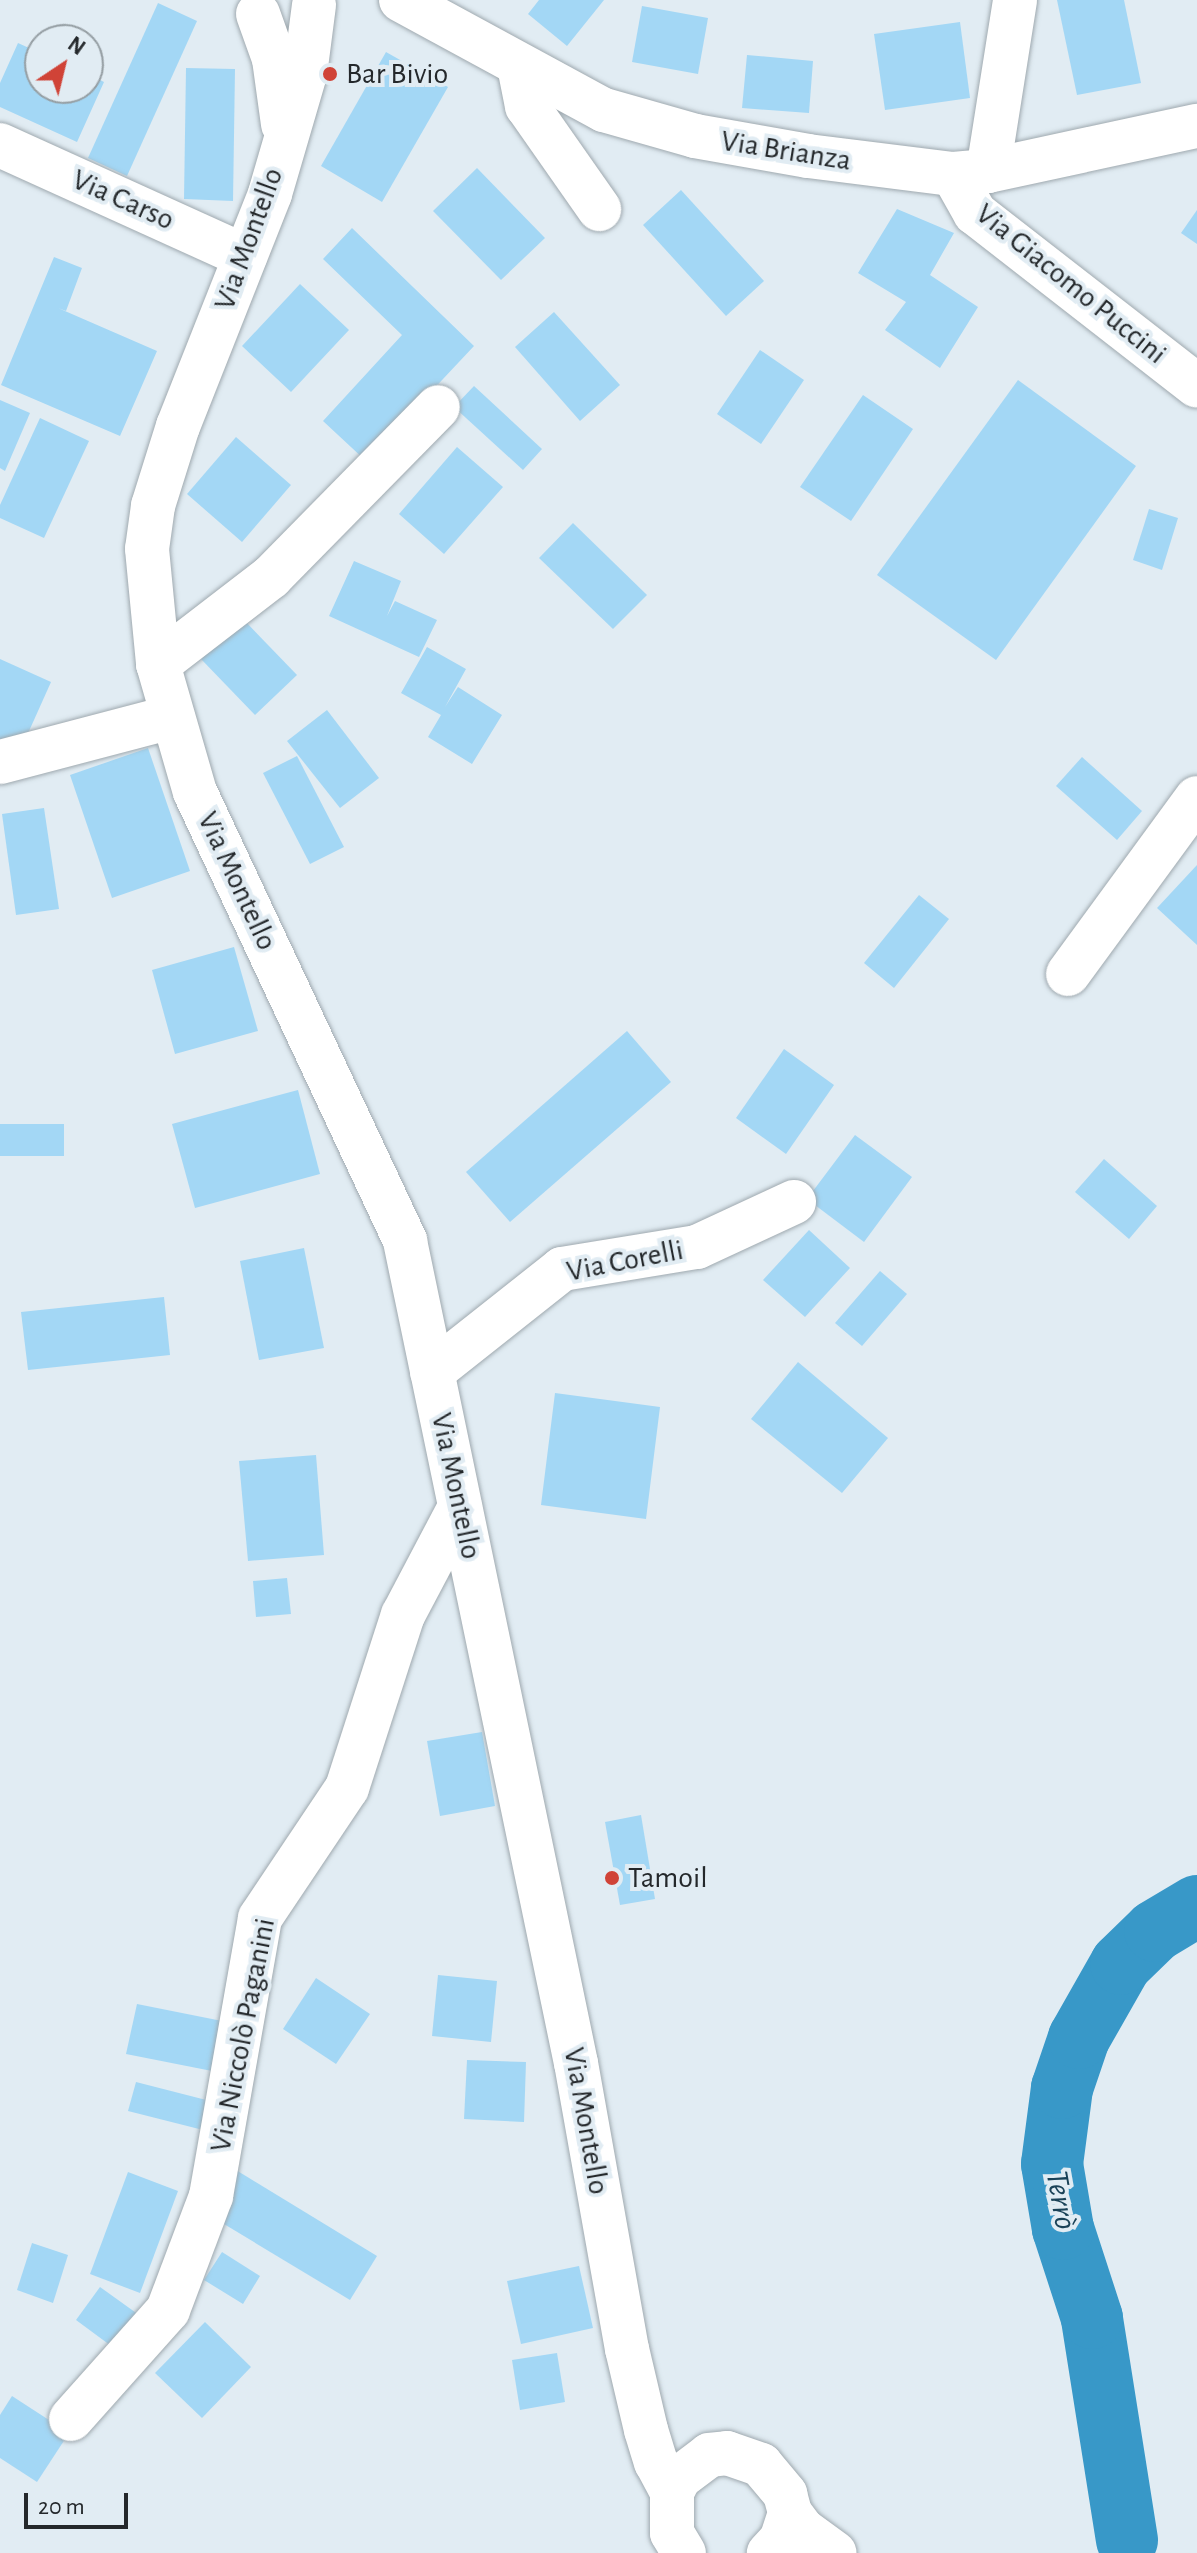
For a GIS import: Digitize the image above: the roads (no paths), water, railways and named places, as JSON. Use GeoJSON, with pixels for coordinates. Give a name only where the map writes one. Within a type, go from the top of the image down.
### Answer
{"type":"FeatureCollection","features":[{"type":"Feature","properties":{"kind":"street","name":"Via Brianza"},"geometry":{"type":"LineString","coordinates":[[401,0],[604,110],[695,136],[808,156],[971,172],[1197,126]]}},
{"type":"Feature","properties":{"kind":"street"},"geometry":{"type":"LineString","coordinates":[[971,172],[1015,0]]}},
{"type":"Feature","properties":{"kind":"street"},"geometry":{"type":"LineString","coordinates":[[253,7],[269,21],[290,22],[318,2]]}},
{"type":"Feature","properties":{"kind":"street","name":"Via Montello"},"geometry":{"type":"LineString","coordinates":[[318,2],[305,74],[270,194],[178,426],[153,506],[147,549],[158,664],[195,792],[396,1217],[416,1285],[576,2063],[627,2349],[656,2462],[672,2492],[670,2521],[680,2550]]}},
{"type":"Feature","properties":{"kind":"street","name":"Via Montello"},"geometry":{"type":"LineString","coordinates":[[253,7],[274,59],[285,138]]}},
{"type":"Feature","properties":{"kind":"street"},"geometry":{"type":"LineString","coordinates":[[519,66],[527,106],[599,209]]}},
{"type":"Feature","properties":{"kind":"street","name":"Via Carso"},"geometry":{"type":"LineString","coordinates":[[0,145],[245,256]]}},
{"type":"Feature","properties":{"kind":"street","name":"Via Giacomo Puccini"},"geometry":{"type":"LineString","coordinates":[[971,172],[975,213],[1197,386]]}},
{"type":"Feature","properties":{"kind":"street"},"geometry":{"type":"LineString","coordinates":[[158,664],[271,577],[438,407]]}},
{"type":"Feature","properties":{"kind":"street"},"geometry":{"type":"LineString","coordinates":[[0,762],[172,717]]}},
{"type":"Feature","properties":{"kind":"street"},"geometry":{"type":"LineString","coordinates":[[1068,974],[1197,798]]}},
{"type":"Feature","properties":{"kind":"street","name":"Via Corelli"},"geometry":{"type":"LineString","coordinates":[[432,1372],[562,1269],[697,1247],[794,1202]]}},
{"type":"Feature","properties":{"kind":"street","name":"Via Niccolò Paganini"},"geometry":{"type":"LineString","coordinates":[[71,2419],[168,2310],[211,2196],[260,1918],[347,1788],[403,1615],[460,1507]]}},
{"type":"Feature","properties":{"kind":"street","name":"Via Montello"},"geometry":{"type":"LineString","coordinates":[[627,2349],[667,2422],[709,2455]]}},
{"type":"Feature","properties":{"kind":"street"},"geometry":{"type":"LineString","coordinates":[[672,2492],[679,2478],[709,2455],[727,2453],[761,2465],[785,2494],[790,2513],[803,2530],[835,2553]]}},
{"type":"Feature","properties":{"kind":"street"},"geometry":{"type":"LineString","coordinates":[[769,2553],[781,2540],[790,2513]]}},
{"type":"Feature","properties":{"kind":"waterway","name":"Terrò"},"geometry":{"type":"LineString","coordinates":[[1127,2540],[1092,2318],[1063,2229],[1052,2164],[1062,2088],[1079,2038],[1121,1964],[1155,1931],[1197,1906]]}},
{"type":"Feature","properties":{"kind":"place","name":"Bar Bivio"},"geometry":{"type":"Point","coordinates":[330,74]}},
{"type":"Feature","properties":{"kind":"place","name":"Tamoil"},"geometry":{"type":"Point","coordinates":[612,1878]}}]}
